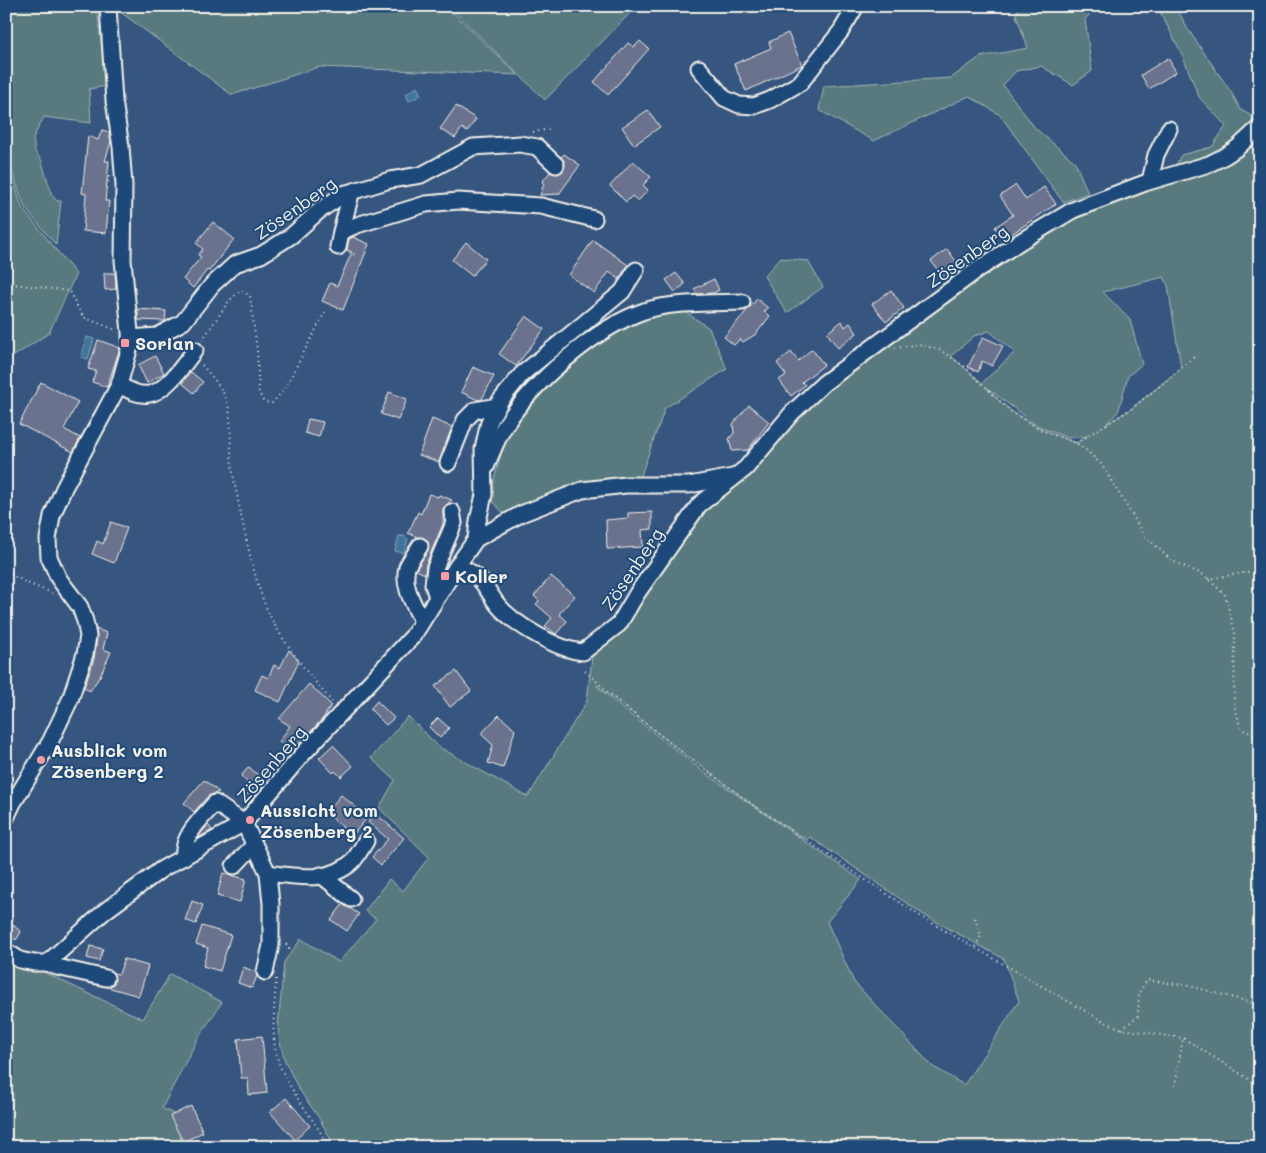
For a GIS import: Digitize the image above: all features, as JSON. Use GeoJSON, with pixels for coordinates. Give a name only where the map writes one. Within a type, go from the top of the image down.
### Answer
{"type":"FeatureCollection","features":[{"type":"Feature","properties":{"kind":"street"},"geometry":{"type":"LineString","coordinates":[[6,818],[13,802],[50,742],[70,700],[85,654],[88,636],[85,621],[80,606],[60,579],[49,557],[48,539],[52,516],[64,488],[119,385],[130,343],[122,260],[124,185],[121,147],[114,101],[108,6]]}},
{"type":"Feature","properties":{"kind":"street"},"geometry":{"type":"LineString","coordinates":[[699,68],[724,98],[739,105],[754,106],[770,100],[800,83],[841,32],[856,6]]}},
{"type":"Feature","properties":{"kind":"street","name":"Zösenberg"},"geometry":{"type":"LineString","coordinates":[[457,566],[476,575],[498,605],[516,620],[547,641],[573,651],[583,652],[619,624],[638,592],[699,505],[746,468],[792,413],[824,383],[976,271],[1073,210],[1150,181],[1209,164],[1238,148],[1260,127]]}},
{"type":"Feature","properties":{"kind":"street"},"geometry":{"type":"LineString","coordinates":[[1150,181],[1156,155],[1169,129]]}},
{"type":"Feature","properties":{"kind":"street","name":"Zösenberg"},"geometry":{"type":"LineString","coordinates":[[130,337],[157,336],[183,322],[212,285],[235,264],[261,255],[291,236],[319,211],[346,194],[390,180],[421,175],[473,148],[520,144],[537,147],[556,165]]}},
{"type":"Feature","properties":{"kind":"street"},"geometry":{"type":"LineString","coordinates":[[346,194],[350,195],[350,198],[340,240],[358,225],[426,204],[458,201],[541,206],[594,219]]}},
{"type":"Feature","properties":{"kind":"street","name":"Zösenberg"},"geometry":{"type":"LineString","coordinates":[[476,539],[484,495],[483,449],[488,422],[522,374],[622,292],[636,270]]}},
{"type":"Feature","properties":{"kind":"street","name":"Zösenberg"},"geometry":{"type":"LineString","coordinates":[[484,470],[504,428],[538,384],[579,349],[608,328],[644,311],[677,305],[742,302]]}},
{"type":"Feature","properties":{"kind":"street"},"geometry":{"type":"LineString","coordinates":[[119,385],[135,393],[149,395],[158,392],[194,352]]}},
{"type":"Feature","properties":{"kind":"street"},"geometry":{"type":"LineString","coordinates":[[448,463],[465,420],[475,410],[498,406]]}},
{"type":"Feature","properties":{"kind":"street","name":"Zösenberg"},"geometry":{"type":"LineString","coordinates":[[47,963],[105,911],[162,869],[244,823],[341,712],[413,636],[476,539],[521,514],[582,490],[626,485],[689,485],[734,477]]}},
{"type":"Feature","properties":{"kind":"street"},"geometry":{"type":"LineString","coordinates":[[689,485],[699,505]]}},
{"type":"Feature","properties":{"kind":"street"},"geometry":{"type":"LineString","coordinates":[[437,597],[433,585],[435,568],[454,523],[452,512]]}},
{"type":"Feature","properties":{"kind":"street"},"geometry":{"type":"LineString","coordinates":[[420,546],[408,567],[406,580],[411,599],[422,621]]}},
{"type":"Feature","properties":{"kind":"street"},"geometry":{"type":"LineString","coordinates":[[184,857],[183,848],[188,835],[215,803],[244,823]]}},
{"type":"Feature","properties":{"kind":"street","name":"Zösenberg"},"geometry":{"type":"LineString","coordinates":[[244,823],[268,874],[271,904],[270,972]]}},
{"type":"Feature","properties":{"kind":"street"},"geometry":{"type":"LineString","coordinates":[[268,874],[306,878],[338,872],[353,861],[366,841]]}},
{"type":"Feature","properties":{"kind":"street"},"geometry":{"type":"LineString","coordinates":[[234,866],[254,845]]}},
{"type":"Feature","properties":{"kind":"street"},"geometry":{"type":"LineString","coordinates":[[321,876],[351,899]]}},
{"type":"Feature","properties":{"kind":"street"},"geometry":{"type":"LineString","coordinates":[[6,951],[20,960],[34,964],[47,963],[106,978]]}},
{"type":"Feature","properties":{"kind":"path"},"geometry":{"type":"LineString","coordinates":[[6,283],[69,291],[83,317],[130,337]]}},
{"type":"Feature","properties":{"kind":"path"},"geometry":{"type":"LineString","coordinates":[[325,312],[284,390],[272,403],[264,402],[259,393],[257,350],[250,296],[241,290],[229,301],[194,352],[217,383],[227,401],[230,414],[232,463],[239,504],[263,599],[271,618],[282,636],[319,687],[341,712]]}},
{"type":"Feature","properties":{"kind":"path"},"geometry":{"type":"LineString","coordinates":[[895,348],[919,344],[940,350],[964,366],[1011,412],[1043,430],[1076,443],[1088,451],[1101,464],[1145,536],[1172,561],[1204,575],[1225,595],[1235,632],[1234,704],[1241,729],[1260,737]]}},
{"type":"Feature","properties":{"kind":"path"},"geometry":{"type":"LineString","coordinates":[[1076,443],[1131,409],[1194,357]]}},
{"type":"Feature","properties":{"kind":"path"},"geometry":{"type":"LineString","coordinates":[[1208,579],[1260,570]]}},
{"type":"Feature","properties":{"kind":"path"},"geometry":{"type":"LineString","coordinates":[[6,572],[27,584],[59,596]]}},
{"type":"Feature","properties":{"kind":"path"},"geometry":{"type":"LineString","coordinates":[[585,671],[619,702],[678,750],[753,805],[923,918],[1101,1020],[1122,1029],[1183,1038],[1260,1086]]}},
{"type":"Feature","properties":{"kind":"path"},"geometry":{"type":"LineString","coordinates":[[975,918],[981,936],[975,948]]}},
{"type":"Feature","properties":{"kind":"path"},"geometry":{"type":"LineString","coordinates":[[270,972],[274,1044],[278,1062],[287,1080],[329,1147]]}},
{"type":"Feature","properties":{"kind":"path"},"geometry":{"type":"LineString","coordinates":[[1122,1029],[1138,1016],[1139,993],[1147,980],[1190,986],[1260,1005]]}},
{"type":"Feature","properties":{"kind":"path"},"geometry":{"type":"LineString","coordinates":[[1175,1086],[1183,1038]]}},
{"type":"Feature","properties":{"kind":"green space"},"geometry":{"type":"Polygon","coordinates":[[[6,6],[97,6],[106,86],[89,89],[91,123],[44,117],[33,138],[35,152],[41,159],[52,195],[57,201],[61,201],[56,245],[25,208],[6,153],[6,6]]]}},
{"type":"Feature","properties":{"kind":"green space"},"geometry":{"type":"Polygon","coordinates":[[[116,6],[446,6],[518,75],[319,67],[232,95],[115,8],[116,6]]]}},
{"type":"Feature","properties":{"kind":"green space"},"geometry":{"type":"Polygon","coordinates":[[[449,6],[637,6],[545,100],[449,6]]]}},
{"type":"Feature","properties":{"kind":"green space"},"geometry":{"type":"Polygon","coordinates":[[[1019,6],[1099,6],[1085,19],[1092,71],[1073,85],[1041,66],[1016,71],[1003,85],[1035,128],[1075,162],[1088,193],[1063,202],[1000,115],[969,96],[874,141],[819,110],[824,86],[951,78],[980,57],[1028,48],[1016,15],[1019,6]]]}},
{"type":"Feature","properties":{"kind":"green space"},"geometry":{"type":"Polygon","coordinates":[[[1157,6],[1176,6],[1187,28],[1231,92],[1241,110],[1255,118],[1260,115],[1260,1147],[335,1147],[319,1118],[298,1088],[285,1061],[280,1043],[278,1027],[284,962],[301,939],[339,962],[376,919],[365,911],[389,879],[403,891],[429,857],[379,808],[395,780],[371,758],[408,716],[439,747],[528,797],[587,701],[592,656],[612,640],[622,628],[701,510],[818,393],[956,291],[1071,218],[1175,167],[1181,155],[1212,147],[1226,126],[1199,97],[1182,54],[1157,6]],[[1164,277],[1103,292],[1130,320],[1142,364],[1128,376],[1118,412],[1105,425],[1131,409],[1181,368],[1168,286],[1164,277]],[[989,331],[974,336],[951,356],[982,383],[1015,352],[989,331]],[[986,387],[1027,421],[1063,438],[1076,443],[1088,436],[1068,438],[1036,425],[986,387]],[[596,685],[618,705],[704,772],[861,880],[827,922],[854,982],[932,1066],[964,1085],[1019,1001],[1004,959],[924,915],[810,837],[806,840],[753,805],[596,685]]]}},
{"type":"Feature","properties":{"kind":"green space"},"geometry":{"type":"Polygon","coordinates":[[[6,155],[22,208],[76,274],[49,333],[11,358],[6,357],[6,155]]]}},
{"type":"Feature","properties":{"kind":"green space"},"geometry":{"type":"Polygon","coordinates":[[[780,258],[808,261],[823,287],[787,313],[764,276],[780,258]]]}},
{"type":"Feature","properties":{"kind":"green space"},"geometry":{"type":"Polygon","coordinates":[[[681,309],[709,328],[727,369],[665,408],[635,492],[591,497],[544,511],[514,524],[490,499],[504,447],[525,411],[558,374],[597,341],[633,320],[681,309]]]}},
{"type":"Feature","properties":{"kind":"green space"},"geometry":{"type":"Polygon","coordinates":[[[6,951],[34,963],[43,972],[143,1019],[170,974],[222,1002],[197,1040],[162,1108],[179,1117],[189,1147],[6,1147],[6,951]]]}},
{"type":"Feature","properties":{"kind":"water"},"geometry":{"type":"Polygon","coordinates":[[[417,87],[421,95],[409,101],[406,94],[417,87]]]}},
{"type":"Feature","properties":{"kind":"water"},"geometry":{"type":"Polygon","coordinates":[[[87,337],[94,339],[88,359],[81,357],[87,337]]]}},
{"type":"Feature","properties":{"kind":"water"},"geometry":{"type":"Polygon","coordinates":[[[399,536],[404,536],[408,539],[404,553],[395,551],[399,536]]]}},
{"type":"Feature","properties":{"kind":"building"},"geometry":{"type":"Polygon","coordinates":[[[788,33],[802,65],[746,91],[734,64],[771,48],[769,42],[788,33]]]}},
{"type":"Feature","properties":{"kind":"building"},"geometry":{"type":"Polygon","coordinates":[[[640,41],[649,49],[608,95],[594,82],[628,43],[634,47],[640,41]]]}},
{"type":"Feature","properties":{"kind":"building"},"geometry":{"type":"Polygon","coordinates":[[[1168,58],[1176,72],[1149,89],[1141,75],[1168,58]]]}},
{"type":"Feature","properties":{"kind":"building"},"geometry":{"type":"Polygon","coordinates":[[[456,106],[476,119],[467,132],[462,128],[455,138],[440,129],[456,106]]]}},
{"type":"Feature","properties":{"kind":"building"},"geometry":{"type":"Polygon","coordinates":[[[648,110],[660,127],[634,145],[622,127],[648,110]]]}},
{"type":"Feature","properties":{"kind":"building"},"geometry":{"type":"Polygon","coordinates":[[[102,130],[109,132],[111,141],[105,161],[109,161],[105,201],[109,201],[106,233],[83,231],[86,194],[82,193],[88,136],[98,140],[102,130]]]}},
{"type":"Feature","properties":{"kind":"building"},"geometry":{"type":"Polygon","coordinates":[[[564,154],[580,165],[559,194],[540,195],[544,184],[542,182],[550,172],[558,174],[563,171],[565,163],[561,157],[564,154]]]}},
{"type":"Feature","properties":{"kind":"building"},"geometry":{"type":"Polygon","coordinates":[[[633,161],[651,177],[643,185],[648,190],[638,201],[632,196],[626,202],[610,186],[633,161]]]}},
{"type":"Feature","properties":{"kind":"building"},"geometry":{"type":"Polygon","coordinates":[[[1016,185],[1026,200],[1044,187],[1056,204],[1004,239],[995,227],[1013,215],[1000,196],[1016,185]]]}},
{"type":"Feature","properties":{"kind":"building"},"geometry":{"type":"Polygon","coordinates":[[[213,222],[234,239],[193,288],[183,279],[201,257],[198,255],[203,249],[196,243],[213,222]]]}},
{"type":"Feature","properties":{"kind":"building"},"geometry":{"type":"Polygon","coordinates":[[[353,237],[369,244],[343,310],[322,301],[330,283],[337,286],[352,252],[347,250],[349,239],[353,237]]]}},
{"type":"Feature","properties":{"kind":"building"},"geometry":{"type":"Polygon","coordinates":[[[593,240],[628,265],[619,279],[609,272],[594,293],[569,275],[593,240]]]}},
{"type":"Feature","properties":{"kind":"building"},"geometry":{"type":"Polygon","coordinates":[[[466,242],[486,259],[472,276],[452,260],[466,242]]]}},
{"type":"Feature","properties":{"kind":"building"},"geometry":{"type":"Polygon","coordinates":[[[947,249],[962,269],[946,281],[931,261],[947,249]]]}},
{"type":"Feature","properties":{"kind":"building"},"geometry":{"type":"Polygon","coordinates":[[[104,273],[115,273],[116,289],[105,290],[104,273]]]}},
{"type":"Feature","properties":{"kind":"building"},"geometry":{"type":"Polygon","coordinates":[[[676,273],[685,284],[675,292],[666,280],[676,273]]]}},
{"type":"Feature","properties":{"kind":"building"},"geometry":{"type":"Polygon","coordinates":[[[714,279],[719,290],[713,293],[697,294],[694,289],[714,279]]]}},
{"type":"Feature","properties":{"kind":"building"},"geometry":{"type":"Polygon","coordinates":[[[891,290],[904,308],[886,322],[872,304],[891,290]]]}},
{"type":"Feature","properties":{"kind":"building"},"geometry":{"type":"Polygon","coordinates":[[[757,299],[768,308],[764,312],[770,316],[756,334],[743,342],[740,339],[734,345],[724,337],[757,299]]]}},
{"type":"Feature","properties":{"kind":"building"},"geometry":{"type":"Polygon","coordinates":[[[138,309],[166,311],[165,321],[138,320],[138,309]]]}},
{"type":"Feature","properties":{"kind":"building"},"geometry":{"type":"Polygon","coordinates":[[[526,316],[544,329],[516,366],[499,354],[526,316]]]}},
{"type":"Feature","properties":{"kind":"building"},"geometry":{"type":"Polygon","coordinates":[[[842,321],[845,327],[850,323],[857,333],[838,348],[827,333],[842,321]]]}},
{"type":"Feature","properties":{"kind":"building"},"geometry":{"type":"Polygon","coordinates":[[[983,337],[1003,346],[992,366],[982,361],[978,372],[968,367],[983,337]]]}},
{"type":"Feature","properties":{"kind":"building"},"geometry":{"type":"Polygon","coordinates":[[[98,340],[120,348],[107,387],[92,382],[96,371],[88,369],[98,340]]]}},
{"type":"Feature","properties":{"kind":"building"},"geometry":{"type":"Polygon","coordinates":[[[812,349],[824,365],[802,382],[805,385],[791,396],[779,380],[786,375],[777,363],[791,352],[798,361],[812,349]]]}},
{"type":"Feature","properties":{"kind":"building"},"geometry":{"type":"Polygon","coordinates":[[[155,356],[164,373],[147,383],[138,365],[155,356]]]}},
{"type":"Feature","properties":{"kind":"building"},"geometry":{"type":"Polygon","coordinates":[[[473,367],[494,376],[482,399],[478,400],[461,392],[473,367]]]}},
{"type":"Feature","properties":{"kind":"building"},"geometry":{"type":"Polygon","coordinates":[[[191,372],[203,382],[194,393],[182,383],[191,372]]]}},
{"type":"Feature","properties":{"kind":"building"},"geometry":{"type":"Polygon","coordinates":[[[41,382],[78,402],[64,429],[80,438],[73,452],[19,424],[41,382]]]}},
{"type":"Feature","properties":{"kind":"building"},"geometry":{"type":"Polygon","coordinates":[[[389,392],[407,399],[398,420],[381,414],[389,392]]]}},
{"type":"Feature","properties":{"kind":"building"},"geometry":{"type":"Polygon","coordinates":[[[749,405],[769,422],[748,450],[732,451],[729,439],[734,433],[733,424],[749,405]]]}},
{"type":"Feature","properties":{"kind":"building"},"geometry":{"type":"Polygon","coordinates":[[[308,419],[323,422],[319,437],[305,433],[308,419]]]}},
{"type":"Feature","properties":{"kind":"building"},"geometry":{"type":"Polygon","coordinates":[[[432,419],[452,427],[439,462],[419,455],[432,419]]]}},
{"type":"Feature","properties":{"kind":"building"},"geometry":{"type":"Polygon","coordinates":[[[429,494],[438,497],[439,495],[452,500],[443,508],[443,524],[426,564],[425,574],[416,570],[428,550],[428,542],[424,538],[408,533],[418,512],[421,514],[429,494]]]}},
{"type":"Feature","properties":{"kind":"building"},"geometry":{"type":"Polygon","coordinates":[[[652,512],[652,529],[642,530],[643,547],[607,549],[606,520],[628,518],[628,513],[652,512]]]}},
{"type":"Feature","properties":{"kind":"building"},"geometry":{"type":"Polygon","coordinates":[[[111,522],[127,528],[114,563],[92,554],[97,541],[103,544],[111,522]]]}},
{"type":"Feature","properties":{"kind":"building"},"geometry":{"type":"Polygon","coordinates":[[[551,576],[575,596],[559,614],[567,621],[556,634],[545,626],[552,618],[536,604],[539,601],[534,596],[551,576]]]}},
{"type":"Feature","properties":{"kind":"building"},"geometry":{"type":"Polygon","coordinates":[[[96,629],[107,633],[103,649],[111,652],[100,676],[90,691],[84,687],[94,659],[97,638],[96,629]]]}},
{"type":"Feature","properties":{"kind":"building"},"geometry":{"type":"Polygon","coordinates":[[[289,650],[299,661],[280,702],[255,690],[262,675],[268,678],[274,665],[280,668],[289,650]]]}},
{"type":"Feature","properties":{"kind":"building"},"geometry":{"type":"Polygon","coordinates":[[[456,671],[471,691],[450,707],[435,686],[456,671]]]}},
{"type":"Feature","properties":{"kind":"building"},"geometry":{"type":"Polygon","coordinates":[[[309,684],[331,705],[324,717],[293,751],[279,742],[290,726],[279,719],[309,684]]]}},
{"type":"Feature","properties":{"kind":"building"},"geometry":{"type":"Polygon","coordinates":[[[377,701],[394,718],[386,725],[370,709],[377,701]]]}},
{"type":"Feature","properties":{"kind":"building"},"geometry":{"type":"Polygon","coordinates":[[[499,715],[515,730],[503,768],[488,763],[493,745],[481,734],[499,715]]]}},
{"type":"Feature","properties":{"kind":"building"},"geometry":{"type":"Polygon","coordinates":[[[438,718],[449,728],[440,738],[429,727],[438,718]]]}},
{"type":"Feature","properties":{"kind":"building"},"geometry":{"type":"Polygon","coordinates":[[[333,745],[353,766],[341,777],[335,771],[333,773],[319,758],[333,745]]]}},
{"type":"Feature","properties":{"kind":"building"},"geometry":{"type":"Polygon","coordinates":[[[249,767],[261,778],[252,787],[241,776],[249,767]]]}},
{"type":"Feature","properties":{"kind":"building"},"geometry":{"type":"Polygon","coordinates":[[[204,780],[219,792],[208,796],[194,812],[184,803],[204,780]]]}},
{"type":"Feature","properties":{"kind":"building"},"geometry":{"type":"Polygon","coordinates":[[[257,784],[261,788],[248,804],[242,799],[257,784]]]}},
{"type":"Feature","properties":{"kind":"building"},"geometry":{"type":"Polygon","coordinates":[[[341,795],[368,817],[351,837],[341,829],[343,827],[326,813],[341,795]]]}},
{"type":"Feature","properties":{"kind":"building"},"geometry":{"type":"Polygon","coordinates":[[[375,813],[404,838],[381,865],[372,857],[388,839],[368,822],[375,813]]]}},
{"type":"Feature","properties":{"kind":"building"},"geometry":{"type":"Polygon","coordinates":[[[208,825],[212,830],[198,838],[201,833],[208,825]]]}},
{"type":"Feature","properties":{"kind":"building"},"geometry":{"type":"Polygon","coordinates":[[[223,873],[246,879],[240,902],[217,896],[223,873]]]}},
{"type":"Feature","properties":{"kind":"building"},"geometry":{"type":"Polygon","coordinates":[[[192,901],[203,905],[196,924],[185,920],[192,901]]]}},
{"type":"Feature","properties":{"kind":"building"},"geometry":{"type":"Polygon","coordinates":[[[343,904],[359,914],[347,931],[331,920],[343,904]]]}},
{"type":"Feature","properties":{"kind":"building"},"geometry":{"type":"Polygon","coordinates":[[[12,924],[21,932],[16,940],[6,933],[12,924]]]}},
{"type":"Feature","properties":{"kind":"building"},"geometry":{"type":"Polygon","coordinates":[[[202,926],[231,935],[220,971],[203,966],[208,948],[196,944],[202,926]]]}},
{"type":"Feature","properties":{"kind":"building"},"geometry":{"type":"Polygon","coordinates":[[[90,946],[103,949],[99,961],[87,958],[90,946]]]}},
{"type":"Feature","properties":{"kind":"building"},"geometry":{"type":"Polygon","coordinates":[[[124,959],[148,966],[139,996],[107,987],[113,985],[115,981],[113,973],[119,974],[124,959]]]}},
{"type":"Feature","properties":{"kind":"building"},"geometry":{"type":"Polygon","coordinates":[[[243,967],[256,972],[257,976],[252,988],[238,983],[243,967]]]}},
{"type":"Feature","properties":{"kind":"building"},"geometry":{"type":"Polygon","coordinates":[[[262,1036],[267,1093],[249,1095],[248,1078],[241,1078],[238,1039],[262,1036]]]}},
{"type":"Feature","properties":{"kind":"building"},"geometry":{"type":"Polygon","coordinates":[[[286,1098],[310,1126],[295,1140],[270,1112],[286,1098]]]}},
{"type":"Feature","properties":{"kind":"building"},"geometry":{"type":"Polygon","coordinates":[[[191,1106],[203,1132],[183,1142],[170,1116],[191,1106]]]}},
{"type":"Feature","properties":{"kind":"place","name":"Sorian"},"geometry":{"type":"Point","coordinates":[125,343]}},
{"type":"Feature","properties":{"kind":"place","name":"Koller"},"geometry":{"type":"Point","coordinates":[445,576]}},
{"type":"Feature","properties":{"kind":"place","name":"Ausblick vom Zösenberg 2"},"geometry":{"type":"Point","coordinates":[41,760]}},
{"type":"Feature","properties":{"kind":"place","name":"Aussicht vom Zösenberg 2"},"geometry":{"type":"Point","coordinates":[250,820]}}]}
